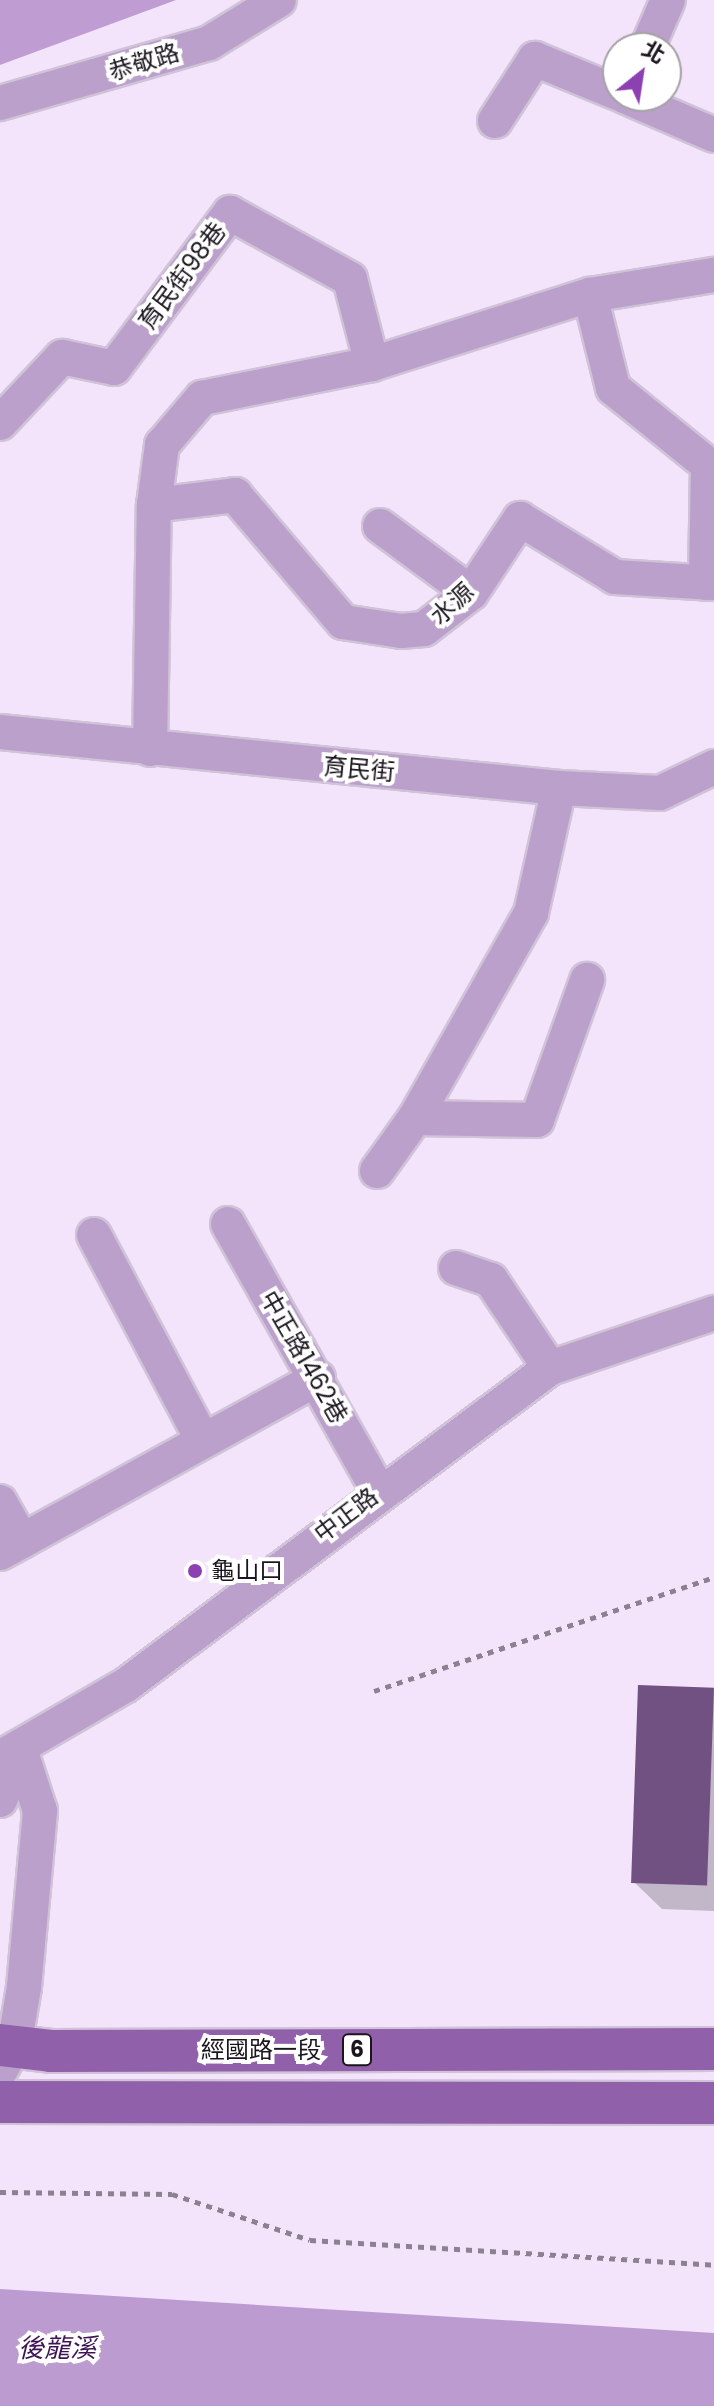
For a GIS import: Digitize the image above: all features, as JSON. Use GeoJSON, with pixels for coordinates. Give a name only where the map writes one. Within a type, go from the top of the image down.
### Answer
{"type":"FeatureCollection","features":[{"type":"Feature","properties":{"kind":"main road","name":"經國路一段"},"geometry":{"type":"LineString","coordinates":[[5,2054],[714,2049]]}},
{"type":"Feature","properties":{"kind":"main road","name":"6"},"geometry":{"type":"LineString","coordinates":[[0,2102],[714,2103]]}},
{"type":"Feature","properties":{"kind":"street","name":"恭敬路"},"geometry":{"type":"LineString","coordinates":[[0,103],[209,43],[279,0]]}},
{"type":"Feature","properties":{"kind":"street"},"geometry":{"type":"LineString","coordinates":[[654,32],[668,0]]}},
{"type":"Feature","properties":{"kind":"street"},"geometry":{"type":"LineString","coordinates":[[495,121],[535,59],[602,86]]}},
{"type":"Feature","properties":{"kind":"street"},"geometry":{"type":"LineString","coordinates":[[662,112],[714,135]]}},
{"type":"Feature","properties":{"kind":"street","name":"育民街98巷"},"geometry":{"type":"LineString","coordinates":[[0,423],[62,357],[114,368],[230,213],[350,279],[372,364]]}},
{"type":"Feature","properties":{"kind":"street"},"geometry":{"type":"LineString","coordinates":[[150,749],[154,505],[162,445],[202,398],[372,364],[590,295],[714,275]]}},
{"type":"Feature","properties":{"kind":"street"},"geometry":{"type":"LineString","coordinates":[[590,295],[613,388],[708,465],[710,583]]}},
{"type":"Feature","properties":{"kind":"street","name":"水源"},"geometry":{"type":"LineString","coordinates":[[154,505],[235,495],[343,622],[424,629],[471,593],[520,519],[615,577],[710,583]]}},
{"type":"Feature","properties":{"kind":"street"},"geometry":{"type":"LineString","coordinates":[[380,526],[471,593]]}},
{"type":"Feature","properties":{"kind":"street","name":"育民街"},"geometry":{"type":"LineString","coordinates":[[0,732],[559,788],[660,793],[714,767]]}},
{"type":"Feature","properties":{"kind":"street"},"geometry":{"type":"LineString","coordinates":[[377,1171],[415,1118],[531,913],[559,788]]}},
{"type":"Feature","properties":{"kind":"street"},"geometry":{"type":"LineString","coordinates":[[415,1118],[537,1120],[587,980]]}},
{"type":"Feature","properties":{"kind":"street","name":"中正路1462巷"},"geometry":{"type":"LineString","coordinates":[[228,1224],[318,1378],[378,1490]]}},
{"type":"Feature","properties":{"kind":"street"},"geometry":{"type":"LineString","coordinates":[[94,1235],[203,1441]]}},
{"type":"Feature","properties":{"kind":"street"},"geometry":{"type":"LineString","coordinates":[[456,1268],[491,1280],[550,1368]]}},
{"type":"Feature","properties":{"kind":"street","name":"中正路"},"geometry":{"type":"LineString","coordinates":[[10,1755],[126,1685],[378,1490],[550,1368],[714,1313]]}},
{"type":"Feature","properties":{"kind":"street"},"geometry":{"type":"LineString","coordinates":[[0,1502],[11,1547],[318,1378]]}},
{"type":"Feature","properties":{"kind":"street"},"geometry":{"type":"LineString","coordinates":[[0,1800],[10,1755]]}},
{"type":"Feature","properties":{"kind":"street"},"geometry":{"type":"LineString","coordinates":[[5,2054],[40,1811],[10,1755]]}},
{"type":"Feature","properties":{"kind":"path"},"geometry":{"type":"LineString","coordinates":[[374,1691],[714,1577]]}},
{"type":"Feature","properties":{"kind":"path"},"geometry":{"type":"LineString","coordinates":[[0,2192],[172,2194],[310,2240],[714,2265]]}},
{"type":"Feature","properties":{"kind":"shaded area"},"geometry":{"type":"Polygon","coordinates":[[[0,0],[176,0],[0,65],[0,0]]]}},
{"type":"Feature","properties":{"kind":"water","name":"後龍溪"},"geometry":{"type":"Polygon","coordinates":[[[0,2289],[714,2333],[714,2406],[0,2406],[0,2289]]]}},
{"type":"Feature","properties":{"kind":"building"},"geometry":{"type":"Polygon","coordinates":[[[638,1685],[714,1688],[707,1886],[631,1883],[638,1685]]]}},
{"type":"Feature","properties":{"kind":"place","name":"龜山口"},"geometry":{"type":"Point","coordinates":[195,1571]}}]}
